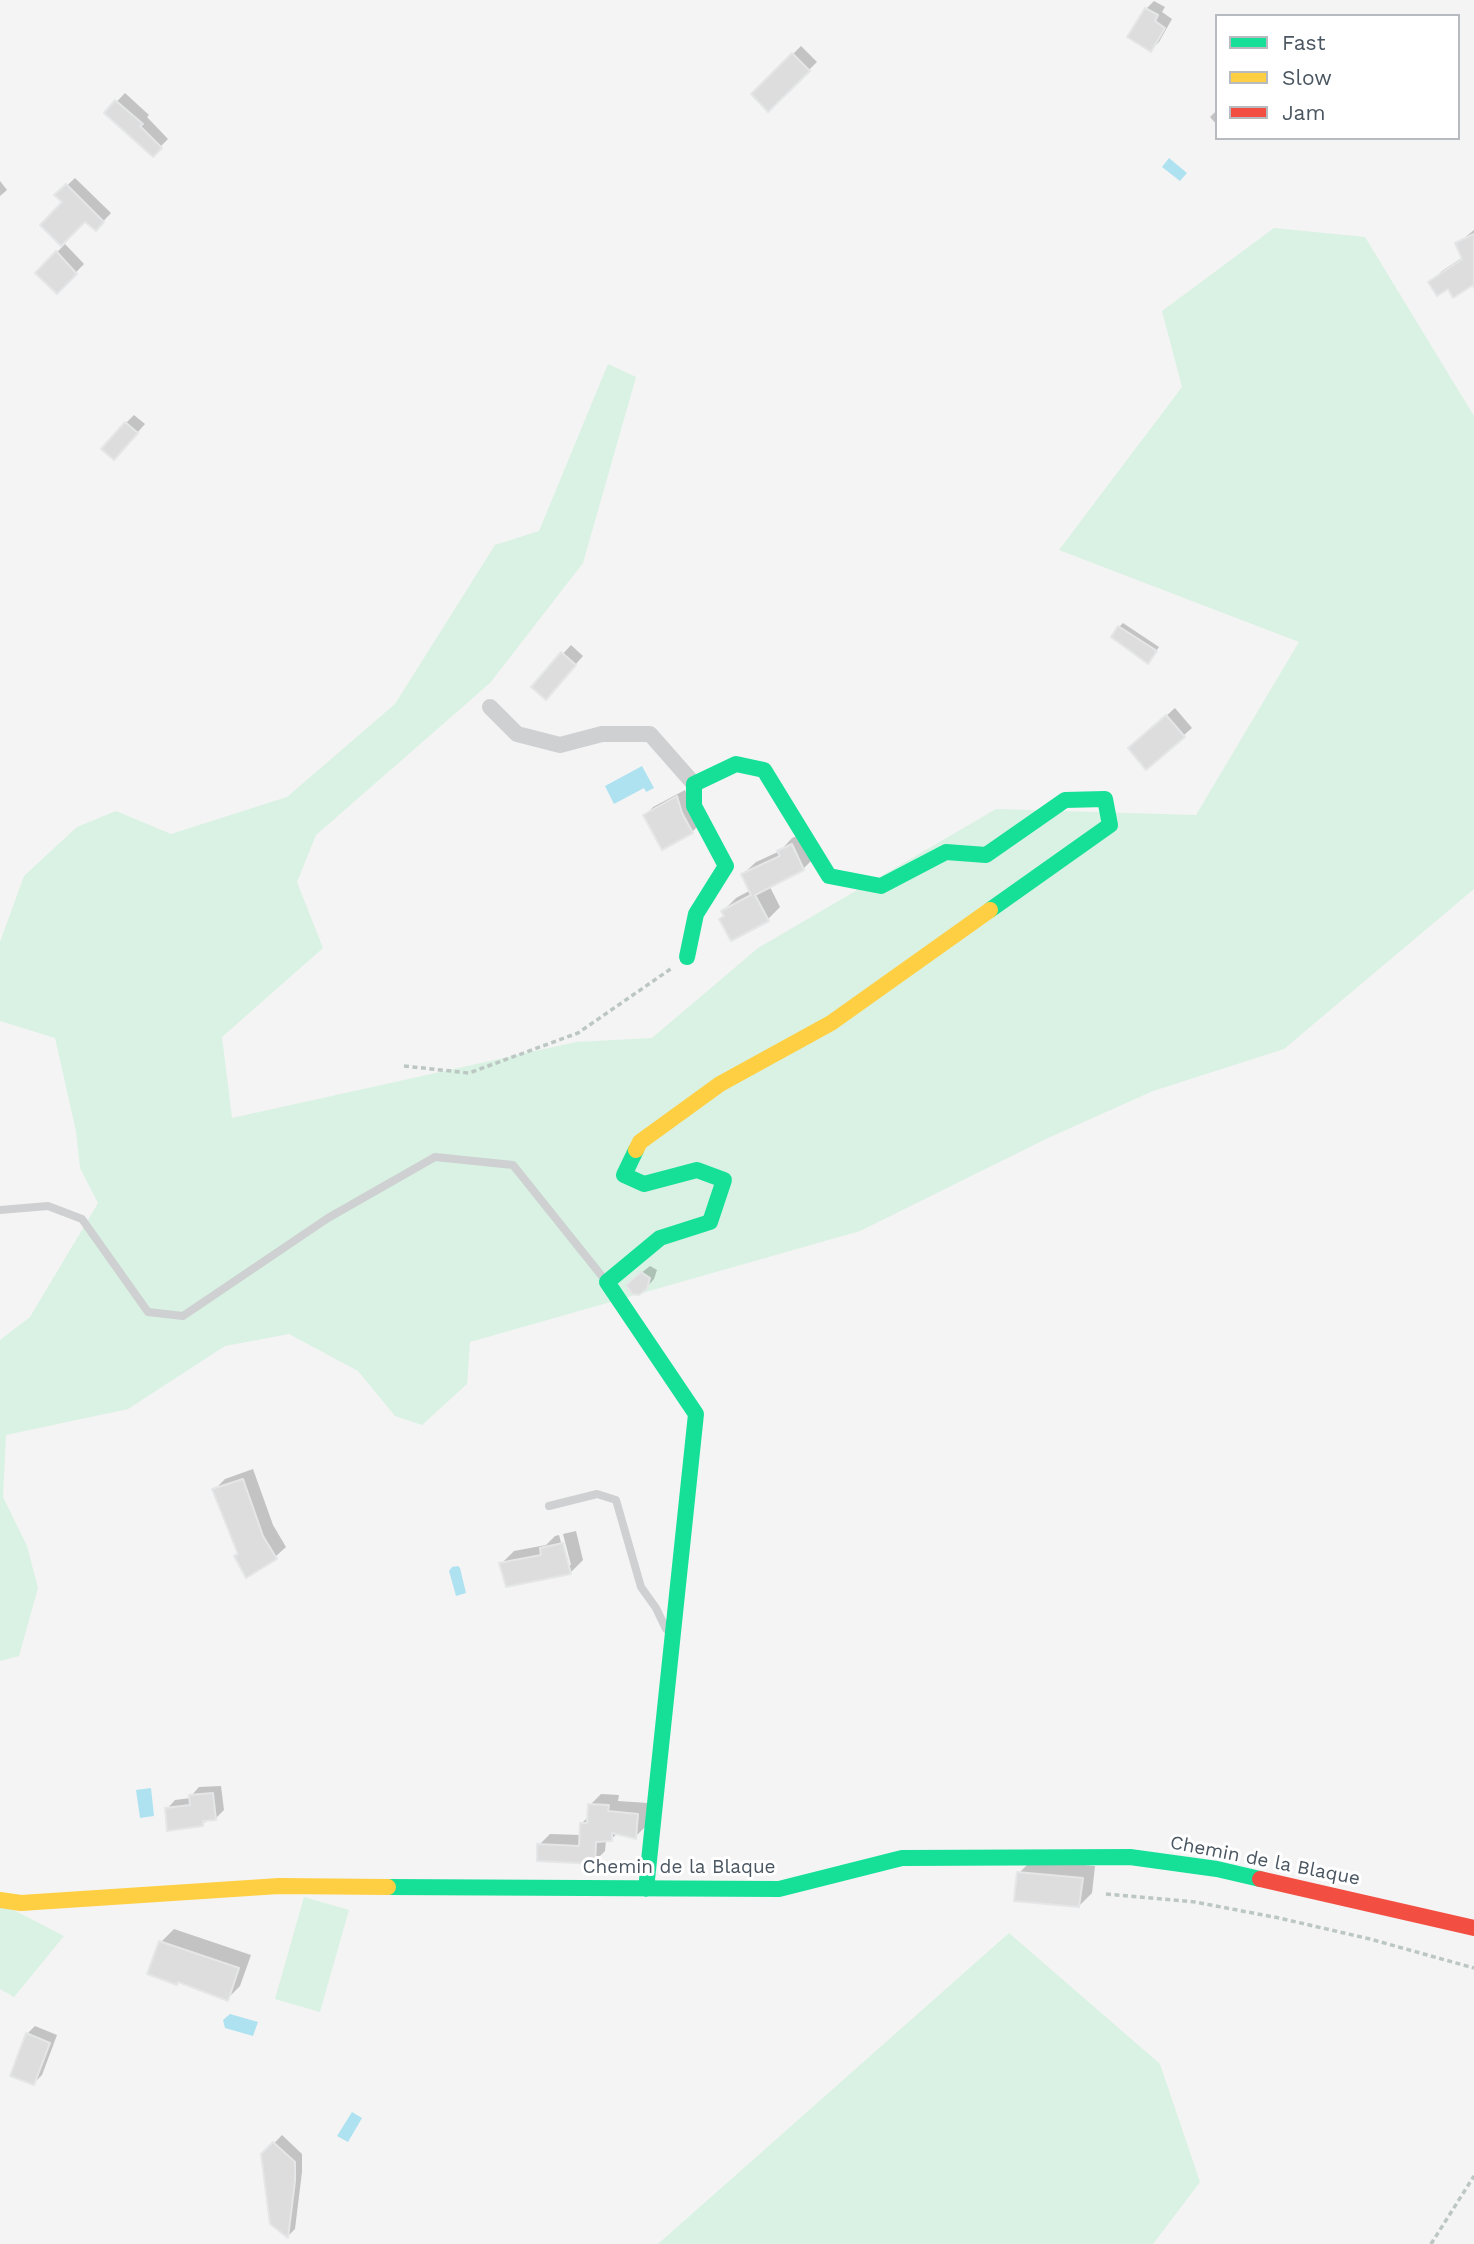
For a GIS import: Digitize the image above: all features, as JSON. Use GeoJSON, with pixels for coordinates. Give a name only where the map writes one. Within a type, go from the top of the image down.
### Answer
{"type":"FeatureCollection","features":[{"type":"Feature","properties":{"kind":"street"},"geometry":{"type":"LineString","coordinates":[[490,707],[517,734],[560,745],[602,734],[649,734],[694,784],[694,806],[726,866],[696,914],[687,957]]}},
{"type":"Feature","properties":{"kind":"street"},"geometry":{"type":"LineString","coordinates":[[646,1889],[674,1644],[696,1414],[607,1282],[660,1238],[710,1222],[724,1180],[697,1170],[643,1184],[624,1175],[640,1142],[720,1084],[831,1023],[1048,866],[1110,825],[1105,799],[1065,800],[986,855],[946,852],[881,886],[829,876],[764,770],[736,764],[694,784]]}},
{"type":"Feature","properties":{"kind":"street","name":"Chemin de la Blaque"},"geometry":{"type":"LineString","coordinates":[[0,1900],[21,1903],[279,1886],[779,1889],[902,1858],[1130,1857],[1217,1869],[1474,1928]]}},
{"type":"Feature","properties":{"kind":"lane"},"geometry":{"type":"LineString","coordinates":[[0,1210],[48,1206],[82,1219],[148,1312],[183,1316],[328,1218],[435,1157],[513,1165],[607,1282]]}},
{"type":"Feature","properties":{"kind":"lane"},"geometry":{"type":"LineString","coordinates":[[549,1506],[597,1494],[616,1500],[641,1587],[656,1608],[674,1644]]}},
{"type":"Feature","properties":{"kind":"path"},"geometry":{"type":"LineString","coordinates":[[404,1066],[469,1073],[578,1033],[687,957]]}},
{"type":"Feature","properties":{"kind":"path"},"geometry":{"type":"LineString","coordinates":[[1106,1894],[1195,1902],[1279,1918],[1370,1939],[1474,1968]]}},
{"type":"Feature","properties":{"kind":"path"},"geometry":{"type":"LineString","coordinates":[[1431,2244],[1474,2176]]}},
{"type":"Feature","properties":{"kind":"green space"},"geometry":{"type":"Polygon","coordinates":[[[1274,228],[1365,237],[1474,416],[1474,889],[1284,1049],[1153,1091],[1048,1138],[860,1231],[470,1342],[467,1384],[422,1425],[395,1416],[358,1371],[289,1334],[225,1346],[128,1409],[6,1435],[3,1497],[27,1546],[38,1588],[19,1656],[0,1661],[0,1340],[30,1317],[98,1203],[80,1168],[76,1131],[55,1038],[0,1021],[0,942],[24,876],[77,827],[116,811],[171,834],[287,797],[395,704],[495,545],[539,531],[608,364],[636,377],[583,563],[490,683],[316,835],[297,882],[323,948],[222,1037],[232,1118],[576,1042],[652,1038],[758,948],[996,809],[1196,815],[1299,642],[1059,550],[1182,387],[1162,311],[1274,228]]]}},
{"type":"Feature","properties":{"kind":"green space"},"geometry":{"type":"Polygon","coordinates":[[[304,1897],[349,1910],[320,2012],[275,1999],[304,1897]]]}},
{"type":"Feature","properties":{"kind":"green space"},"geometry":{"type":"Polygon","coordinates":[[[0,1903],[64,1936],[14,1997],[0,1989],[0,1903]]]}},
{"type":"Feature","properties":{"kind":"green space"},"geometry":{"type":"Polygon","coordinates":[[[1009,1933],[1160,2064],[1200,2182],[1153,2244],[658,2244],[1009,1933]]]}},
{"type":"Feature","properties":{"kind":"water"},"geometry":{"type":"Polygon","coordinates":[[[1169,158],[1187,173],[1180,181],[1162,167],[1169,158]]]}},
{"type":"Feature","properties":{"kind":"water"},"geometry":{"type":"Polygon","coordinates":[[[642,766],[654,788],[646,792],[644,788],[614,804],[605,786],[642,766]]]}},
{"type":"Feature","properties":{"kind":"water"},"geometry":{"type":"Polygon","coordinates":[[[458,1566],[466,1593],[456,1596],[449,1571],[458,1566]]]}},
{"type":"Feature","properties":{"kind":"water"},"geometry":{"type":"Polygon","coordinates":[[[151,1788],[154,1816],[140,1818],[136,1790],[151,1788]]]}},
{"type":"Feature","properties":{"kind":"water"},"geometry":{"type":"Polygon","coordinates":[[[230,2014],[258,2022],[253,2036],[225,2028],[223,2020],[230,2014]]]}},
{"type":"Feature","properties":{"kind":"water"},"geometry":{"type":"Polygon","coordinates":[[[352,2112],[362,2118],[348,2142],[337,2136],[352,2112]]]}},
{"type":"Feature","properties":{"kind":"building"},"geometry":{"type":"Polygon","coordinates":[[[1145,8],[1158,15],[1155,21],[1165,28],[1151,52],[1127,37],[1145,8]]]}},
{"type":"Feature","properties":{"kind":"building"},"geometry":{"type":"Polygon","coordinates":[[[792,53],[810,71],[768,112],[751,94],[792,53]]]}},
{"type":"Feature","properties":{"kind":"building"},"geometry":{"type":"Polygon","coordinates":[[[115,100],[143,124],[140,126],[162,148],[153,157],[104,113],[115,100]]]}},
{"type":"Feature","properties":{"kind":"building"},"geometry":{"type":"Polygon","coordinates":[[[66,184],[104,222],[96,231],[85,222],[61,246],[40,225],[62,202],[54,195],[66,184]]]}},
{"type":"Feature","properties":{"kind":"building"},"geometry":{"type":"Polygon","coordinates":[[[1474,234],[1474,288],[1473,285],[1453,298],[1448,289],[1437,296],[1428,282],[1462,259],[1455,243],[1474,234]]]}},
{"type":"Feature","properties":{"kind":"building"},"geometry":{"type":"Polygon","coordinates":[[[56,251],[77,274],[57,294],[35,273],[56,251]]]}},
{"type":"Feature","properties":{"kind":"building"},"geometry":{"type":"Polygon","coordinates":[[[125,422],[138,433],[114,460],[101,449],[125,422]]]}},
{"type":"Feature","properties":{"kind":"building"},"geometry":{"type":"Polygon","coordinates":[[[1118,626],[1157,651],[1148,664],[1111,637],[1118,626]]]}},
{"type":"Feature","properties":{"kind":"building"},"geometry":{"type":"Polygon","coordinates":[[[561,652],[576,665],[546,700],[531,687],[561,652]]]}},
{"type":"Feature","properties":{"kind":"building"},"geometry":{"type":"Polygon","coordinates":[[[1166,715],[1185,737],[1146,770],[1128,748],[1166,715]]]}},
{"type":"Feature","properties":{"kind":"building"},"geometry":{"type":"Polygon","coordinates":[[[677,796],[682,813],[693,833],[662,850],[643,815],[677,796]]]}},
{"type":"Feature","properties":{"kind":"building"},"geometry":{"type":"Polygon","coordinates":[[[792,844],[804,870],[755,895],[769,921],[731,941],[719,919],[724,916],[721,911],[751,895],[741,874],[780,856],[777,851],[792,844]]]}},
{"type":"Feature","properties":{"kind":"building"},"geometry":{"type":"Polygon","coordinates":[[[641,1272],[650,1278],[647,1289],[639,1295],[632,1294],[626,1285],[641,1272]]]}},
{"type":"Feature","properties":{"kind":"building"},"geometry":{"type":"Polygon","coordinates":[[[243,1479],[263,1536],[277,1559],[246,1578],[234,1556],[238,1554],[212,1489],[243,1479]]]}},
{"type":"Feature","properties":{"kind":"building"},"geometry":{"type":"Polygon","coordinates":[[[563,1543],[571,1574],[506,1587],[499,1563],[541,1555],[540,1548],[563,1543]]]}},
{"type":"Feature","properties":{"kind":"building"},"geometry":{"type":"Polygon","coordinates":[[[213,1793],[216,1820],[203,1821],[203,1826],[167,1831],[165,1808],[190,1805],[189,1795],[213,1793]]]}},
{"type":"Feature","properties":{"kind":"building"},"geometry":{"type":"Polygon","coordinates":[[[588,1804],[609,1805],[608,1811],[638,1814],[636,1839],[612,1833],[612,1841],[596,1842],[595,1864],[537,1861],[537,1844],[579,1846],[580,1823],[587,1823],[588,1804]]]}},
{"type":"Feature","properties":{"kind":"building"},"geometry":{"type":"Polygon","coordinates":[[[1017,1872],[1083,1878],[1079,1907],[1014,1901],[1017,1872]]]}},
{"type":"Feature","properties":{"kind":"building"},"geometry":{"type":"Polygon","coordinates":[[[159,1941],[239,1968],[228,2001],[178,1982],[177,1985],[147,1974],[159,1941]]]}},
{"type":"Feature","properties":{"kind":"building"},"geometry":{"type":"Polygon","coordinates":[[[26,2033],[50,2043],[34,2085],[10,2076],[26,2033]]]}},
{"type":"Feature","properties":{"kind":"building"},"geometry":{"type":"Polygon","coordinates":[[[273,2142],[295,2162],[288,2238],[270,2224],[261,2154],[273,2142]]]}},
{"type":"Feature","properties":{"kind":"traffic: fast"},"geometry":{"type":"LineString","coordinates":[[687,957],[696,914],[726,866],[694,806],[694,784],[736,764],[764,770],[829,876],[881,886],[946,852],[986,855],[1065,800],[1105,799],[1110,825],[990,910]]}},
{"type":"Feature","properties":{"kind":"traffic: fast"},"geometry":{"type":"LineString","coordinates":[[636,1150],[624,1175],[644,1184],[697,1170],[724,1180],[710,1222],[660,1238],[607,1282],[696,1414],[646,1889]]}},
{"type":"Feature","properties":{"kind":"traffic: fast"},"geometry":{"type":"LineString","coordinates":[[388,1887],[779,1889],[902,1858],[1130,1857],[1217,1869],[1260,1879]]}},
{"type":"Feature","properties":{"kind":"traffic: slow"},"geometry":{"type":"LineString","coordinates":[[636,1150],[640,1142],[720,1084],[831,1023],[990,910]]}},
{"type":"Feature","properties":{"kind":"traffic: slow"},"geometry":{"type":"LineString","coordinates":[[0,1900],[21,1903],[279,1886],[388,1887]]}},
{"type":"Feature","properties":{"kind":"traffic: jam"},"geometry":{"type":"LineString","coordinates":[[1260,1879],[1474,1928]]}}]}
